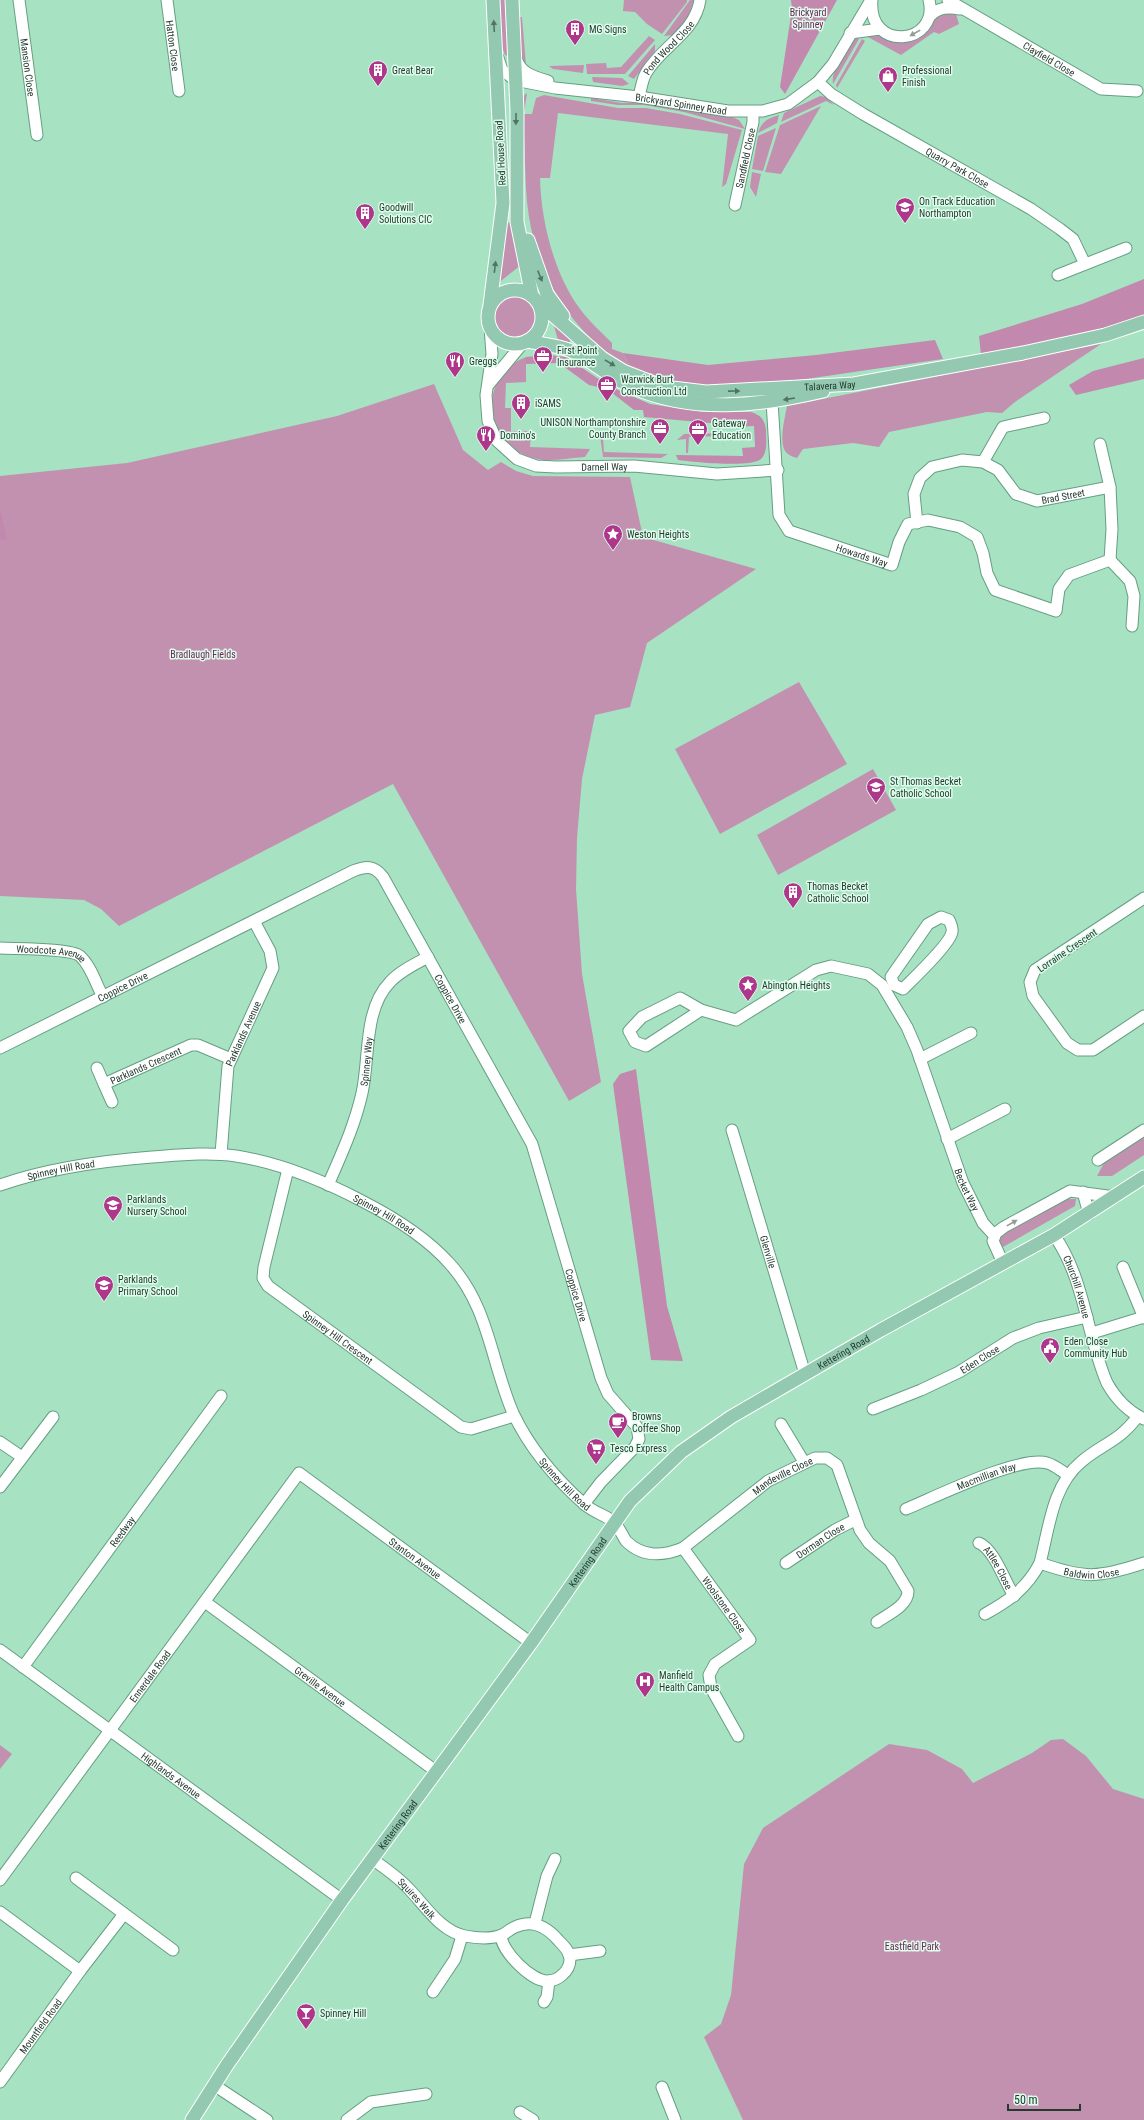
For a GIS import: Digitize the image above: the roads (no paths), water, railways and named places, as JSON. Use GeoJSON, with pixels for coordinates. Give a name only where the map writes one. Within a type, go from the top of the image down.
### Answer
{"type":"FeatureCollection","features":[{"type":"Feature","properties":{"kind":"main road","name":"Red House Road"},"geometry":{"type":"LineString","coordinates":[[490,306],[503,203],[496,89],[493,0]]}},
{"type":"Feature","properties":{"kind":"main road"},"geometry":{"type":"LineString","coordinates":[[512,0],[515,48],[512,76],[517,222],[535,299],[542,315],[542,323],[534,336],[525,342]]}},
{"type":"Feature","properties":{"kind":"main road"},"geometry":{"type":"LineString","coordinates":[[515,198],[529,245],[547,294],[582,341]]}},
{"type":"Feature","properties":{"kind":"main road"},"geometry":{"type":"LineString","coordinates":[[535,299],[521,290],[509,290],[502,293],[490,306],[488,319],[490,327],[500,339],[509,343],[525,342],[568,350],[631,387],[673,401],[703,405],[733,405],[793,398],[854,384]]}},
{"type":"Feature","properties":{"kind":"main road","name":"Talavera Way"},"geometry":{"type":"LineString","coordinates":[[535,299],[602,358],[623,371],[664,387],[706,392],[854,384],[1023,353],[1104,335],[1144,322]]}},
{"type":"Feature","properties":{"kind":"main road","name":"Kettering Road"},"geometry":{"type":"LineString","coordinates":[[192,2120],[214,2085],[342,1900],[531,1643],[630,1501],[687,1448],[731,1417],[1054,1235],[1090,1214],[1144,1177]]}},
{"type":"Feature","properties":{"kind":"street","name":"Mansion Close"},"geometry":{"type":"LineString","coordinates":[[19,0],[37,135]]}},
{"type":"Feature","properties":{"kind":"street","name":"Hatton Close"},"geometry":{"type":"LineString","coordinates":[[167,0],[179,91]]}},
{"type":"Feature","properties":{"kind":"street","name":"Pond Wood Close"},"geometry":{"type":"LineString","coordinates":[[639,97],[645,75],[660,55],[686,30],[693,20],[700,0]]}},
{"type":"Feature","properties":{"kind":"street"},"geometry":{"type":"LineString","coordinates":[[872,0],[872,14],[880,28],[896,37],[909,36],[920,30],[930,16],[929,0]]}},
{"type":"Feature","properties":{"kind":"street","name":"Brickyard Spinney Road"},"geometry":{"type":"LineString","coordinates":[[512,76],[555,88],[639,97],[728,111],[753,112],[776,108],[788,104],[818,82],[833,64],[850,33],[872,0]]}},
{"type":"Feature","properties":{"kind":"street","name":"Clayfield Close"},"geometry":{"type":"LineString","coordinates":[[948,0],[1101,89],[1137,91]]}},
{"type":"Feature","properties":{"kind":"street","name":"Clayfield Close"},"geometry":{"type":"LineString","coordinates":[[930,16],[935,11],[950,7],[966,10]]}},
{"type":"Feature","properties":{"kind":"street"},"geometry":{"type":"LineString","coordinates":[[850,33],[880,28]]}},
{"type":"Feature","properties":{"kind":"street"},"geometry":{"type":"LineString","coordinates":[[515,48],[521,68],[536,77],[577,90]]}},
{"type":"Feature","properties":{"kind":"street"},"geometry":{"type":"LineString","coordinates":[[495,52],[502,70],[512,76]]}},
{"type":"Feature","properties":{"kind":"street"},"geometry":{"type":"LineString","coordinates":[[496,89],[499,79],[512,76],[536,77]]}},
{"type":"Feature","properties":{"kind":"street","name":"Quarry Park Close"},"geometry":{"type":"LineString","coordinates":[[818,82],[831,94],[863,114],[1031,209],[1073,239],[1085,264]]}},
{"type":"Feature","properties":{"kind":"street","name":"Sandfield Close"},"geometry":{"type":"LineString","coordinates":[[735,205],[753,122],[753,112]]}},
{"type":"Feature","properties":{"kind":"street"},"geometry":{"type":"LineString","coordinates":[[1058,275],[1126,248]]}},
{"type":"Feature","properties":{"kind":"street","name":"Darnell Way"},"geometry":{"type":"LineString","coordinates":[[490,327],[492,354],[486,411],[492,433],[506,450],[526,464],[556,467],[641,466],[717,474],[778,470]]}},
{"type":"Feature","properties":{"kind":"street"},"geometry":{"type":"LineString","coordinates":[[488,386],[525,342]]}},
{"type":"Feature","properties":{"kind":"street","name":"Howards Way"},"geometry":{"type":"LineString","coordinates":[[772,401],[778,470],[779,515],[789,531],[892,565],[899,542],[908,524],[917,522]]}},
{"type":"Feature","properties":{"kind":"street"},"geometry":{"type":"LineString","coordinates":[[983,462],[1003,426],[1044,418]]}},
{"type":"Feature","properties":{"kind":"street"},"geometry":{"type":"LineString","coordinates":[[1100,444],[1110,487],[1112,529],[1110,560],[1130,582],[1134,596],[1132,626]]}},
{"type":"Feature","properties":{"kind":"street","name":"Brad Street"},"geometry":{"type":"LineString","coordinates":[[917,522],[914,494],[920,478],[932,466],[962,460],[983,462],[998,470],[1016,494],[1037,501],[1110,487]]}},
{"type":"Feature","properties":{"kind":"street"},"geometry":{"type":"LineString","coordinates":[[917,522],[928,520],[960,527],[977,537],[983,553],[987,573],[995,590],[1056,611],[1059,589],[1069,575],[1110,560]]}},
{"type":"Feature","properties":{"kind":"street","name":"Coppice Drive"},"geometry":{"type":"LineString","coordinates":[[0,1048],[353,871],[364,867],[372,867],[383,877],[532,1144],[601,1378],[608,1394],[634,1423],[639,1432],[639,1439],[635,1447],[601,1482],[584,1504]]}},
{"type":"Feature","properties":{"kind":"street","name":"Lorraine Crescent"},"geometry":{"type":"LineString","coordinates":[[1144,898],[1041,966],[1036,970],[1030,982],[1033,996],[1066,1043],[1078,1050],[1093,1050],[1144,1016]]}},
{"type":"Feature","properties":{"kind":"street"},"geometry":{"type":"LineString","coordinates":[[701,1010],[646,1046],[635,1042],[629,1030],[642,1017],[680,998],[701,1010],[736,1020],[816,970],[831,966],[868,974],[888,988],[903,989],[947,943],[952,933],[949,920],[941,917],[928,924],[892,977],[888,988]]}},
{"type":"Feature","properties":{"kind":"street","name":"Parklands Avenue"},"geometry":{"type":"LineString","coordinates":[[221,1154],[227,1074],[231,1059],[273,968],[270,951],[254,921]]}},
{"type":"Feature","properties":{"kind":"street","name":"Woodcote Avenue"},"geometry":{"type":"LineString","coordinates":[[0,948],[77,953],[85,962],[103,997]]}},
{"type":"Feature","properties":{"kind":"street","name":"Spinney Way"},"geometry":{"type":"LineString","coordinates":[[328,1185],[358,1108],[364,1084],[372,1016],[377,1002],[386,986],[395,976],[428,957]]}},
{"type":"Feature","properties":{"kind":"street","name":"Becket Way"},"geometry":{"type":"LineString","coordinates":[[888,988],[907,1027],[920,1059],[947,1139],[976,1209],[985,1227],[994,1235]]}},
{"type":"Feature","properties":{"kind":"street"},"geometry":{"type":"LineString","coordinates":[[920,1059],[971,1033]]}},
{"type":"Feature","properties":{"kind":"street","name":"Parklands Crescent"},"geometry":{"type":"LineString","coordinates":[[104,1084],[191,1045],[198,1045],[231,1059]]}},
{"type":"Feature","properties":{"kind":"street","name":"Parklands Crescent"},"geometry":{"type":"LineString","coordinates":[[97,1068],[112,1102]]}},
{"type":"Feature","properties":{"kind":"street"},"geometry":{"type":"LineString","coordinates":[[947,1139],[1005,1109]]}},
{"type":"Feature","properties":{"kind":"street","name":"Glenville"},"geometry":{"type":"LineString","coordinates":[[732,1130],[805,1374]]}},
{"type":"Feature","properties":{"kind":"street"},"geometry":{"type":"LineString","coordinates":[[1098,1160],[1144,1130]]}},
{"type":"Feature","properties":{"kind":"street","name":"Spinney Hill Road"},"geometry":{"type":"LineString","coordinates":[[0,1185],[48,1171],[83,1165],[188,1154],[221,1154],[255,1160],[288,1169],[328,1185],[377,1209],[402,1224],[449,1263],[462,1278],[479,1308],[497,1369],[514,1416],[549,1467],[584,1504],[614,1522]]}},
{"type":"Feature","properties":{"kind":"street","name":"Spinney Hill Crescent"},"geometry":{"type":"LineString","coordinates":[[288,1169],[264,1266],[263,1278],[268,1286],[461,1427],[471,1429],[514,1416]]}},
{"type":"Feature","properties":{"kind":"street"},"geometry":{"type":"LineString","coordinates":[[1003,1263],[993,1245],[994,1235],[1004,1227],[1066,1192],[1073,1190],[1115,1197]]}},
{"type":"Feature","properties":{"kind":"street"},"geometry":{"type":"LineString","coordinates":[[1083,1192],[1090,1214]]}},
{"type":"Feature","properties":{"kind":"street","name":"Churchill Avenue"},"geometry":{"type":"LineString","coordinates":[[1054,1235],[1071,1263],[1107,1383],[1120,1402],[1141,1417]]}},
{"type":"Feature","properties":{"kind":"street"},"geometry":{"type":"LineString","coordinates":[[1092,1333],[1144,1318],[1124,1267]]}},
{"type":"Feature","properties":{"kind":"street","name":"Eden Close"},"geometry":{"type":"LineString","coordinates":[[873,1409],[921,1390],[959,1372],[1013,1338],[1038,1328],[1087,1317]]}},
{"type":"Feature","properties":{"kind":"street","name":"Reedway"},"geometry":{"type":"LineString","coordinates":[[23,1667],[221,1396]]}},
{"type":"Feature","properties":{"kind":"street"},"geometry":{"type":"LineString","coordinates":[[0,1487],[53,1416]]}},
{"type":"Feature","properties":{"kind":"street"},"geometry":{"type":"LineString","coordinates":[[985,1614],[1014,1596],[1027,1583],[1040,1563],[1059,1492],[1068,1475],[1091,1454],[1117,1439],[1141,1417]]}},
{"type":"Feature","properties":{"kind":"street"},"geometry":{"type":"LineString","coordinates":[[781,1424],[804,1462]]}},
{"type":"Feature","properties":{"kind":"street"},"geometry":{"type":"LineString","coordinates":[[0,1442],[22,1457]]}},
{"type":"Feature","properties":{"kind":"street","name":"Mandeville Close"},"geometry":{"type":"LineString","coordinates":[[614,1522],[626,1541],[648,1554],[668,1554],[683,1548],[768,1481],[804,1462],[822,1457],[837,1466],[855,1520],[869,1543],[890,1561],[906,1584],[908,1591],[906,1601],[877,1622]]}},
{"type":"Feature","properties":{"kind":"street","name":"Macmillian Way"},"geometry":{"type":"LineString","coordinates":[[906,1509],[1005,1468],[1025,1463],[1047,1463],[1068,1475]]}},
{"type":"Feature","properties":{"kind":"street","name":"Ennerdale Road"},"geometry":{"type":"LineString","coordinates":[[0,1880],[299,1473]]}},
{"type":"Feature","properties":{"kind":"street","name":"Stanton Avenue"},"geometry":{"type":"LineString","coordinates":[[299,1473],[531,1643]]}},
{"type":"Feature","properties":{"kind":"street","name":"Dorman Close"},"geometry":{"type":"LineString","coordinates":[[786,1563],[835,1530],[855,1520]]}},
{"type":"Feature","properties":{"kind":"street","name":"Attlee Close"},"geometry":{"type":"LineString","coordinates":[[979,1543],[991,1553],[1014,1596]]}},
{"type":"Feature","properties":{"kind":"street","name":"Woolstone Close"},"geometry":{"type":"LineString","coordinates":[[683,1548],[750,1640],[715,1664],[709,1675],[711,1688],[738,1736]]}},
{"type":"Feature","properties":{"kind":"street","name":"Baldwin Close"},"geometry":{"type":"LineString","coordinates":[[1040,1563],[1068,1573],[1083,1576],[1111,1573],[1144,1563]]}},
{"type":"Feature","properties":{"kind":"street","name":"Greville Avenue"},"geometry":{"type":"LineString","coordinates":[[205,1602],[436,1772]]}},
{"type":"Feature","properties":{"kind":"street","name":"Highlands Avenue"},"geometry":{"type":"LineString","coordinates":[[0,1650],[342,1900]]}},
{"type":"Feature","properties":{"kind":"street","name":"Squires Walk"},"geometry":{"type":"LineString","coordinates":[[372,1860],[408,1888],[442,1925],[462,1936],[484,1937],[501,1935],[514,1927],[535,1923]]}},
{"type":"Feature","properties":{"kind":"street"},"geometry":{"type":"LineString","coordinates":[[501,1935],[502,1943],[507,1951],[519,1964],[540,1979],[549,1981],[559,1978],[567,1970],[569,1956],[557,1939],[535,1923],[547,1876],[555,1860]]}},
{"type":"Feature","properties":{"kind":"street"},"geometry":{"type":"LineString","coordinates":[[76,1878],[173,1950]]}},
{"type":"Feature","properties":{"kind":"street"},"geometry":{"type":"LineString","coordinates":[[0,1912],[80,1971]]}},
{"type":"Feature","properties":{"kind":"street","name":"Mountfield Road"},"geometry":{"type":"LineString","coordinates":[[0,2082],[80,1971],[124,1914]]}},
{"type":"Feature","properties":{"kind":"street"},"geometry":{"type":"LineString","coordinates":[[433,1992],[455,1960],[462,1936]]}},
{"type":"Feature","properties":{"kind":"street"},"geometry":{"type":"LineString","coordinates":[[569,1956],[600,1951]]}},
{"type":"Feature","properties":{"kind":"street"},"geometry":{"type":"LineString","coordinates":[[544,2002],[547,1997],[549,1981]]}},
{"type":"Feature","properties":{"kind":"street"},"geometry":{"type":"LineString","coordinates":[[214,2085],[266,2120]]}},
{"type":"Feature","properties":{"kind":"street"},"geometry":{"type":"LineString","coordinates":[[662,2087],[675,2120]]}},
{"type":"Feature","properties":{"kind":"street"},"geometry":{"type":"LineString","coordinates":[[347,2120],[371,2102],[426,2094]]}},
{"type":"Feature","properties":{"kind":"street"},"geometry":{"type":"LineString","coordinates":[[520,2112],[533,2120]]}},
{"type":"Feature","properties":{"kind":"place","name":"MG Signs"},"geometry":{"type":"Point","coordinates":[575,46]}},
{"type":"Feature","properties":{"kind":"place","name":"Great Bear"},"geometry":{"type":"Point","coordinates":[378,87]}},
{"type":"Feature","properties":{"kind":"place","name":"Professional Finish"},"geometry":{"type":"Point","coordinates":[888,93]}},
{"type":"Feature","properties":{"kind":"place","name":"On Track Education Northampton"},"geometry":{"type":"Point","coordinates":[905,224]}},
{"type":"Feature","properties":{"kind":"place","name":"Goodwill Solutions CIC"},"geometry":{"type":"Point","coordinates":[365,230]}},
{"type":"Feature","properties":{"kind":"place","name":"First Point Insurance"},"geometry":{"type":"Point","coordinates":[543,373]}},
{"type":"Feature","properties":{"kind":"place","name":"Greggs"},"geometry":{"type":"Point","coordinates":[455,378]}},
{"type":"Feature","properties":{"kind":"place","name":"Warwick Burt Construction Ltd"},"geometry":{"type":"Point","coordinates":[607,402]}},
{"type":"Feature","properties":{"kind":"place","name":"iSAMS"},"geometry":{"type":"Point","coordinates":[521,420]}},
{"type":"Feature","properties":{"kind":"place","name":"UNISON Northamptonshire County Branch"},"geometry":{"type":"Point","coordinates":[660,445]}},
{"type":"Feature","properties":{"kind":"place","name":"Gateway Education"},"geometry":{"type":"Point","coordinates":[698,446]}},
{"type":"Feature","properties":{"kind":"place","name":"Domino's"},"geometry":{"type":"Point","coordinates":[486,452]}},
{"type":"Feature","properties":{"kind":"place","name":"Weston Heights"},"geometry":{"type":"Point","coordinates":[613,551]}},
{"type":"Feature","properties":{"kind":"place","name":"St Thomas Becket Catholic School"},"geometry":{"type":"Point","coordinates":[876,804]}},
{"type":"Feature","properties":{"kind":"place","name":"Thomas Becket Catholic School"},"geometry":{"type":"Point","coordinates":[793,909]}},
{"type":"Feature","properties":{"kind":"place","name":"Abington Heights"},"geometry":{"type":"Point","coordinates":[748,1002]}},
{"type":"Feature","properties":{"kind":"place","name":"Parklands Nursery School"},"geometry":{"type":"Point","coordinates":[113,1222]}},
{"type":"Feature","properties":{"kind":"place","name":"Parklands Primary School"},"geometry":{"type":"Point","coordinates":[104,1302]}},
{"type":"Feature","properties":{"kind":"place","name":"Eden Close Community Hub"},"geometry":{"type":"Point","coordinates":[1050,1364]}},
{"type":"Feature","properties":{"kind":"place","name":"Browns Coffee Shop"},"geometry":{"type":"Point","coordinates":[618,1439]}},
{"type":"Feature","properties":{"kind":"place","name":"Tesco Express"},"geometry":{"type":"Point","coordinates":[596,1465]}},
{"type":"Feature","properties":{"kind":"place","name":"Manfield Health Campus"},"geometry":{"type":"Point","coordinates":[645,1698]}},
{"type":"Feature","properties":{"kind":"place","name":"Spinney Hill"},"geometry":{"type":"Point","coordinates":[306,2030]}},
{"type":"Feature","properties":{"kind":"park label","name":"Brickyard Spinney"},"geometry":{"type":"Point","coordinates":[808,18]}},
{"type":"Feature","properties":{"kind":"park label","name":"Bradlaugh Fields"},"geometry":{"type":"Point","coordinates":[203,654]}},
{"type":"Feature","properties":{"kind":"park label","name":"Eastfield Park"},"geometry":{"type":"Point","coordinates":[912,1946]}}]}
